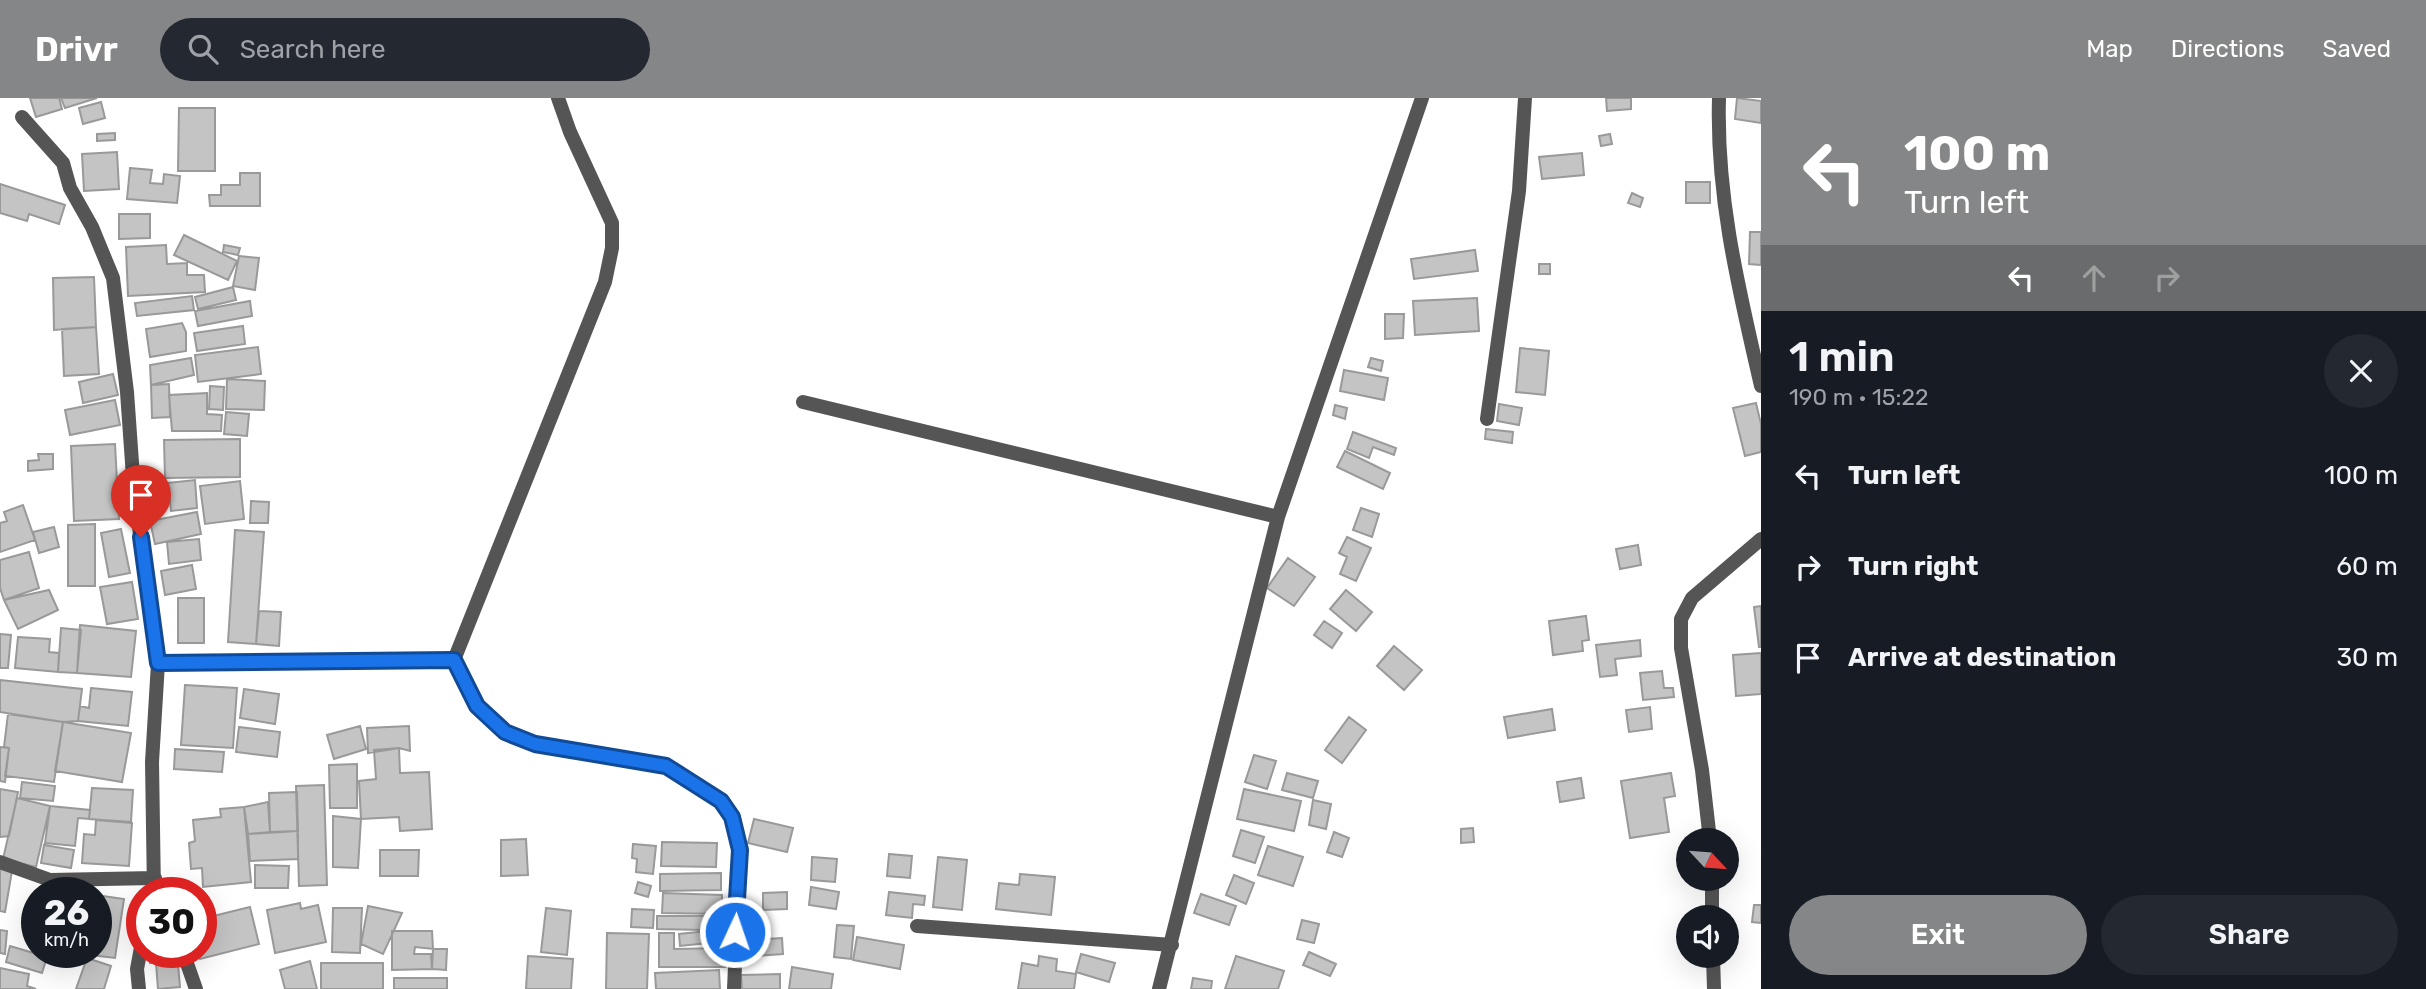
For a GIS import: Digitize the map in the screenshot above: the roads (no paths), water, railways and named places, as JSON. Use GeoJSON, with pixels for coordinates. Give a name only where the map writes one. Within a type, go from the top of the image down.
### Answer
{"type":"FeatureCollection","features":[{"type":"Feature","properties":{"kind":"street"},"geometry":{"type":"LineString","coordinates":[[558,98],[570,132],[612,223],[612,248],[605,282],[454,660],[477,706],[505,732],[535,744],[666,766],[721,801],[732,817],[740,850],[734,989]]}},
{"type":"Feature","properties":{"kind":"street"},"geometry":{"type":"LineString","coordinates":[[1159,989],[1278,517],[1422,98]]}},
{"type":"Feature","properties":{"kind":"street"},"geometry":{"type":"LineString","coordinates":[[1487,419],[1519,191],[1525,98]]}},
{"type":"Feature","properties":{"kind":"street"},"geometry":{"type":"LineString","coordinates":[[1719,98],[1717,147],[1730,252],[1761,386]]}},
{"type":"Feature","properties":{"kind":"street"},"geometry":{"type":"LineString","coordinates":[[22,117],[63,163],[70,188],[92,227],[113,278],[127,392],[134,491],[158,663],[152,762],[155,877]]}},
{"type":"Feature","properties":{"kind":"street"},"geometry":{"type":"LineString","coordinates":[[803,402],[1278,517]]}},
{"type":"Feature","properties":{"kind":"street"},"geometry":{"type":"LineString","coordinates":[[1709,828],[1702,770],[1681,648],[1681,619],[1692,598],[1761,539]]}},
{"type":"Feature","properties":{"kind":"street"},"geometry":{"type":"LineString","coordinates":[[158,663],[454,660]]}},
{"type":"Feature","properties":{"kind":"street"},"geometry":{"type":"LineString","coordinates":[[0,862],[50,880],[126,886]]}},
{"type":"Feature","properties":{"kind":"street"},"geometry":{"type":"LineString","coordinates":[[917,926],[1172,945]]}},
{"type":"Feature","properties":{"kind":"street"},"geometry":{"type":"LineString","coordinates":[[137,968],[139,989]]}},
{"type":"Feature","properties":{"kind":"street"},"geometry":{"type":"LineString","coordinates":[[189,968],[196,989]]}},
{"type":"Feature","properties":{"kind":"street"},"geometry":{"type":"LineString","coordinates":[[1713,968],[1714,989]]}}]}
